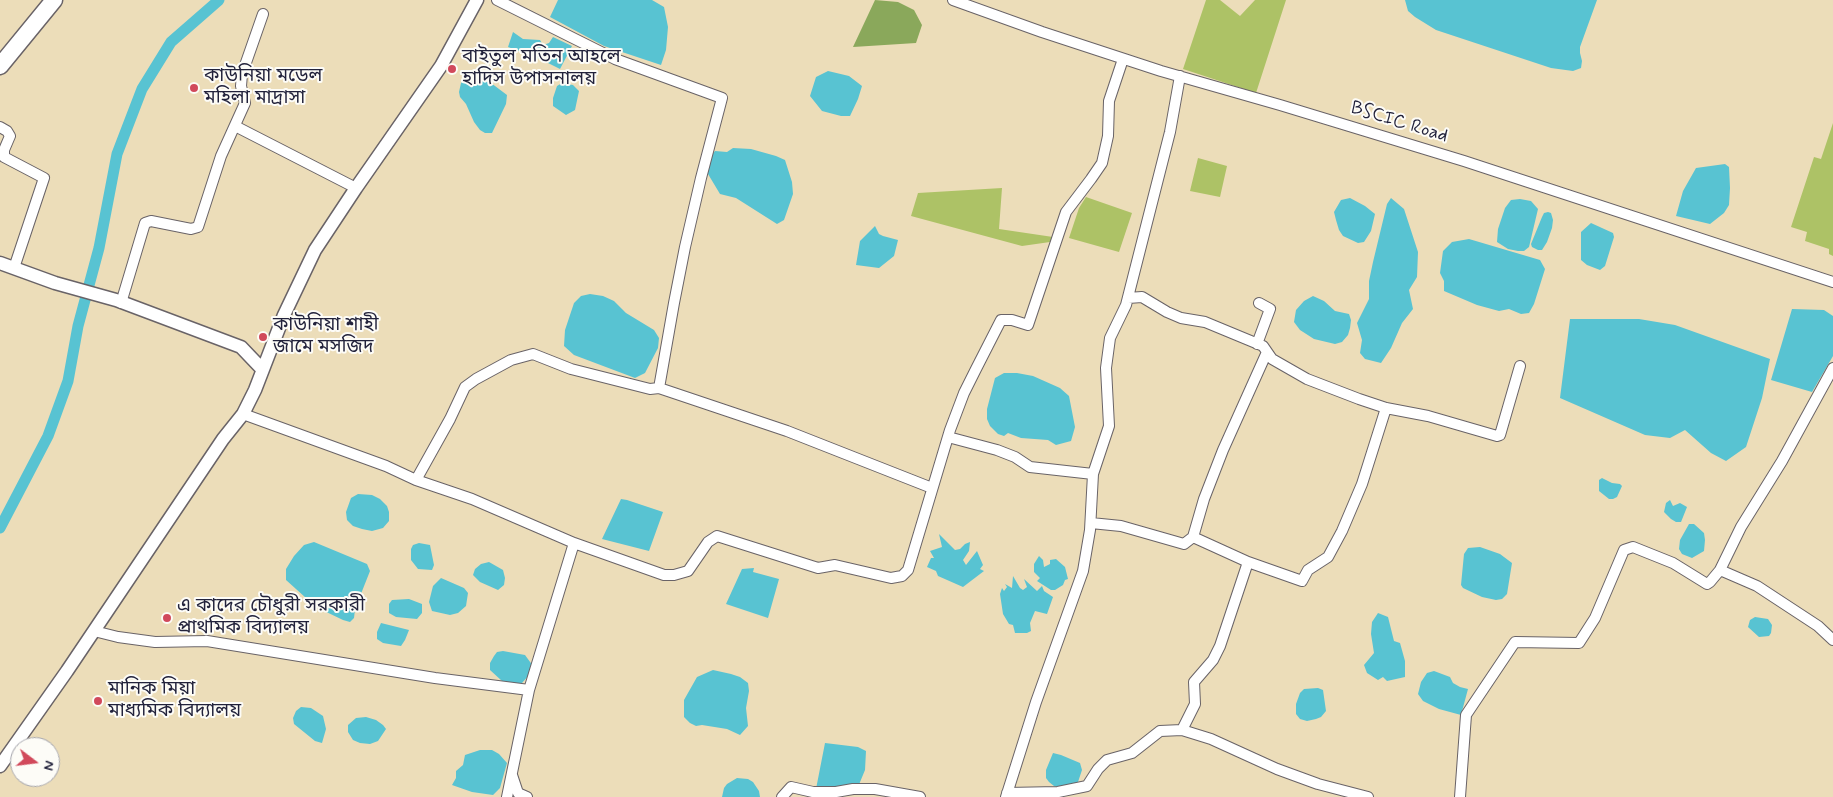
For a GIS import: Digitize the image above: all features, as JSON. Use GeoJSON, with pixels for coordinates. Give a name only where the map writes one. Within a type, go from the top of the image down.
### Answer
{"type":"FeatureCollection","features":[{"type":"Feature","properties":{"kind":"main road"},"geometry":{"type":"LineString","coordinates":[[0,66],[54,0]]}},
{"type":"Feature","properties":{"kind":"street"},"geometry":{"type":"LineString","coordinates":[[0,766],[94,631],[223,439],[243,414],[255,390],[284,315],[315,250],[441,66],[477,0]]}},
{"type":"Feature","properties":{"kind":"street"},"geometry":{"type":"LineString","coordinates":[[497,0],[615,59],[722,98],[700,178],[683,255],[659,388]]}},
{"type":"Feature","properties":{"kind":"street","name":"BSCIC Road"},"geometry":{"type":"LineString","coordinates":[[953,0],[1123,59],[1280,104],[1464,161],[1833,282]]}},
{"type":"Feature","properties":{"kind":"street"},"geometry":{"type":"LineString","coordinates":[[119,301],[145,223],[151,221],[191,229],[198,227],[221,156],[245,103],[241,86],[242,74],[263,14]]}},
{"type":"Feature","properties":{"kind":"street"},"geometry":{"type":"LineString","coordinates":[[243,414],[386,466],[416,480],[472,500],[574,543],[664,575],[674,575],[688,571],[708,542],[717,536],[818,568],[835,565],[891,578],[902,576],[908,570],[948,437],[964,392],[1001,320],[1012,320],[1028,325],[1066,212],[1102,163],[1108,136],[1109,101],[1123,59]]}},
{"type":"Feature","properties":{"kind":"street"},"geometry":{"type":"LineString","coordinates":[[1180,76],[1170,132],[1128,298],[1110,338],[1106,368],[1109,426],[1093,474],[1091,523],[1083,571],[1006,795],[1058,792],[1087,786],[1098,769],[1107,760],[1132,753],[1160,731],[1182,730],[1318,784],[1368,797]]}},
{"type":"Feature","properties":{"kind":"street"},"geometry":{"type":"LineString","coordinates":[[235,126],[356,188]]}},
{"type":"Feature","properties":{"kind":"street"},"geometry":{"type":"LineString","coordinates":[[0,127],[7,131],[10,136],[4,150],[4,157],[44,178],[14,268]]}},
{"type":"Feature","properties":{"kind":"street"},"geometry":{"type":"LineString","coordinates":[[0,263],[55,283],[119,301],[241,347],[245,349],[262,370]]}},
{"type":"Feature","properties":{"kind":"street"},"geometry":{"type":"LineString","coordinates":[[1128,298],[1142,297],[1181,318],[1205,322],[1263,346],[1272,360],[1307,379],[1386,408],[1428,416],[1497,436],[1500,435],[1520,366]]}},
{"type":"Feature","properties":{"kind":"street"},"geometry":{"type":"LineString","coordinates":[[1257,344],[1270,309],[1260,303]]}},
{"type":"Feature","properties":{"kind":"street"},"geometry":{"type":"LineString","coordinates":[[1091,523],[1121,526],[1184,544],[1193,537],[1204,499],[1223,450],[1267,352]]}},
{"type":"Feature","properties":{"kind":"street"},"geometry":{"type":"LineString","coordinates":[[416,480],[450,419],[465,387],[511,360],[532,354],[571,369],[650,389],[659,388],[787,431],[932,488]]}},
{"type":"Feature","properties":{"kind":"street"},"geometry":{"type":"LineString","coordinates":[[1460,797],[1466,715],[1515,642],[1579,643],[1595,618],[1624,550],[1633,547],[1673,563],[1707,584],[1710,582],[1720,570],[1741,527],[1782,460],[1833,368]]}},
{"type":"Feature","properties":{"kind":"street"},"geometry":{"type":"LineString","coordinates":[[1193,537],[1248,562],[1302,582],[1308,570],[1328,557],[1342,531],[1362,484],[1386,408]]}},
{"type":"Feature","properties":{"kind":"street"},"geometry":{"type":"LineString","coordinates":[[948,437],[997,450],[1015,457],[1030,467],[1093,474]]}},
{"type":"Feature","properties":{"kind":"street"},"geometry":{"type":"LineString","coordinates":[[507,797],[529,690],[574,543]]}},
{"type":"Feature","properties":{"kind":"street"},"geometry":{"type":"LineString","coordinates":[[1182,730],[1195,704],[1194,682],[1213,660],[1220,646],[1248,562]]}},
{"type":"Feature","properties":{"kind":"street"},"geometry":{"type":"LineString","coordinates":[[1720,570],[1757,586],[1818,626],[1833,640]]}},
{"type":"Feature","properties":{"kind":"street"},"geometry":{"type":"LineString","coordinates":[[94,631],[118,637],[156,642],[207,641],[434,678],[529,690]]}},
{"type":"Feature","properties":{"kind":"street"},"geometry":{"type":"LineString","coordinates":[[512,775],[518,793],[527,797]]}},
{"type":"Feature","properties":{"kind":"street"},"geometry":{"type":"LineString","coordinates":[[782,797],[791,787],[821,792],[874,789],[920,797]]}},
{"type":"Feature","properties":{"kind":"green space"},"geometry":{"type":"Polygon","coordinates":[[[875,0],[898,2],[914,10],[922,25],[916,43],[853,47],[875,0]]]}},
{"type":"Feature","properties":{"kind":"green space"},"geometry":{"type":"Polygon","coordinates":[[[1206,0],[1220,0],[1240,16],[1255,0],[1286,0],[1256,93],[1183,69],[1206,0]]]}},
{"type":"Feature","properties":{"kind":"green space"},"geometry":{"type":"Polygon","coordinates":[[[1833,123],[1833,256],[1829,254],[1829,249],[1805,241],[1807,232],[1791,227],[1814,157],[1821,159],[1833,123]]]}},
{"type":"Feature","properties":{"kind":"green space"},"geometry":{"type":"Polygon","coordinates":[[[1198,158],[1227,166],[1220,197],[1190,191],[1198,158]]]}},
{"type":"Feature","properties":{"kind":"green space"},"geometry":{"type":"Polygon","coordinates":[[[1002,188],[999,229],[1053,237],[1050,242],[1022,246],[911,216],[918,193],[1002,188]]]}},
{"type":"Feature","properties":{"kind":"green space"},"geometry":{"type":"Polygon","coordinates":[[[1086,197],[1132,213],[1119,252],[1069,238],[1079,208],[1086,197]]]}},
{"type":"Feature","properties":{"kind":"water"},"geometry":{"type":"Polygon","coordinates":[[[558,0],[652,0],[664,7],[668,27],[666,50],[661,65],[604,46],[550,17],[558,0]]]}},
{"type":"Feature","properties":{"kind":"water"},"geometry":{"type":"Polygon","coordinates":[[[1405,0],[1597,0],[1580,47],[1581,68],[1573,71],[1551,68],[1436,30],[1408,11],[1405,0]]]}},
{"type":"Feature","properties":{"kind":"water"},"geometry":{"type":"Polygon","coordinates":[[[513,32],[523,39],[540,40],[543,45],[549,43],[553,37],[572,46],[560,69],[536,57],[508,47],[513,32]]]}},
{"type":"Feature","properties":{"kind":"water"},"geometry":{"type":"Polygon","coordinates":[[[828,71],[849,76],[862,86],[850,116],[841,116],[822,111],[810,96],[816,77],[828,71]]]}},
{"type":"Feature","properties":{"kind":"water"},"geometry":{"type":"Polygon","coordinates":[[[467,76],[491,83],[507,95],[506,104],[492,133],[485,133],[480,130],[466,104],[460,97],[461,83],[467,76]]]}},
{"type":"Feature","properties":{"kind":"water"},"geometry":{"type":"Polygon","coordinates":[[[562,83],[573,85],[579,91],[575,110],[566,115],[553,106],[553,98],[557,86],[562,83]]]}},
{"type":"Feature","properties":{"kind":"water"},"geometry":{"type":"Polygon","coordinates":[[[733,148],[751,149],[785,160],[792,182],[793,194],[784,220],[777,224],[736,198],[720,194],[708,174],[711,156],[715,151],[727,152],[733,148]]]}},
{"type":"Feature","properties":{"kind":"water"},"geometry":{"type":"Polygon","coordinates":[[[1725,164],[1729,167],[1730,188],[1729,205],[1724,213],[1710,224],[1676,216],[1683,191],[1696,168],[1725,164]]]}},
{"type":"Feature","properties":{"kind":"water"},"geometry":{"type":"Polygon","coordinates":[[[1350,198],[1375,214],[1371,231],[1364,242],[1358,243],[1343,236],[1339,230],[1334,212],[1341,200],[1350,198]]]}},
{"type":"Feature","properties":{"kind":"water"},"geometry":{"type":"Polygon","coordinates":[[[1391,198],[1404,209],[1418,252],[1417,277],[1409,290],[1413,309],[1402,323],[1391,348],[1381,363],[1365,359],[1360,353],[1362,340],[1357,323],[1369,299],[1369,281],[1373,262],[1387,204],[1391,198]]]}},
{"type":"Feature","properties":{"kind":"water"},"geometry":{"type":"Polygon","coordinates":[[[1511,200],[1531,201],[1538,209],[1529,247],[1524,251],[1508,249],[1497,242],[1498,229],[1505,208],[1511,200]]]}},
{"type":"Feature","properties":{"kind":"water"},"geometry":{"type":"Polygon","coordinates":[[[1544,213],[1551,213],[1553,220],[1552,228],[1542,250],[1538,250],[1532,247],[1531,244],[1544,213]]]}},
{"type":"Feature","properties":{"kind":"water"},"geometry":{"type":"Polygon","coordinates":[[[1591,223],[1613,233],[1614,237],[1605,266],[1600,270],[1587,265],[1581,260],[1581,232],[1591,223]]]}},
{"type":"Feature","properties":{"kind":"water"},"geometry":{"type":"Polygon","coordinates":[[[875,226],[879,234],[898,240],[894,256],[879,268],[856,265],[860,241],[875,226]]]}},
{"type":"Feature","properties":{"kind":"water"},"geometry":{"type":"Polygon","coordinates":[[[1469,239],[1540,260],[1545,269],[1534,304],[1529,313],[1521,314],[1509,309],[1499,311],[1477,305],[1444,291],[1444,281],[1440,273],[1443,251],[1452,242],[1469,239]]]}},
{"type":"Feature","properties":{"kind":"water"},"geometry":{"type":"Polygon","coordinates":[[[590,294],[603,296],[614,301],[626,313],[654,330],[659,338],[658,348],[645,373],[635,378],[574,355],[564,346],[565,330],[574,303],[581,296],[590,294]]]}},
{"type":"Feature","properties":{"kind":"water"},"geometry":{"type":"Polygon","coordinates":[[[1313,296],[1324,301],[1335,311],[1349,314],[1351,320],[1350,328],[1348,335],[1342,342],[1335,344],[1314,339],[1300,330],[1294,322],[1296,310],[1304,301],[1313,296]]]}},
{"type":"Feature","properties":{"kind":"water"},"geometry":{"type":"Polygon","coordinates":[[[1792,309],[1824,310],[1833,316],[1833,356],[1812,392],[1771,380],[1792,309]]]}},
{"type":"Feature","properties":{"kind":"water"},"geometry":{"type":"Polygon","coordinates":[[[1570,319],[1639,319],[1675,325],[1770,359],[1762,398],[1746,447],[1726,461],[1711,453],[1685,430],[1670,438],[1645,435],[1560,398],[1570,319]]]}},
{"type":"Feature","properties":{"kind":"water"},"geometry":{"type":"Polygon","coordinates":[[[1004,373],[1033,376],[1060,388],[1069,396],[1075,427],[1071,441],[1056,445],[1048,440],[1021,438],[1008,433],[1004,436],[998,434],[990,426],[987,419],[987,409],[995,378],[1004,373]]]}},
{"type":"Feature","properties":{"kind":"water"},"geometry":{"type":"Polygon","coordinates":[[[1602,478],[1622,486],[1617,497],[1609,499],[1599,491],[1599,480],[1602,478]]]}},
{"type":"Feature","properties":{"kind":"water"},"geometry":{"type":"Polygon","coordinates":[[[358,494],[372,495],[380,499],[387,506],[389,521],[383,528],[372,531],[362,529],[353,526],[347,520],[346,512],[351,498],[358,494]]]}},
{"type":"Feature","properties":{"kind":"water"},"geometry":{"type":"Polygon","coordinates":[[[621,499],[663,512],[649,551],[602,539],[621,499]]]}},
{"type":"Feature","properties":{"kind":"water"},"geometry":{"type":"Polygon","coordinates":[[[1670,500],[1673,506],[1680,503],[1687,507],[1681,522],[1676,522],[1664,512],[1666,503],[1670,500]]]}},
{"type":"Feature","properties":{"kind":"water"},"geometry":{"type":"Polygon","coordinates":[[[1689,524],[1694,524],[1704,533],[1705,540],[1704,551],[1692,558],[1682,554],[1679,549],[1680,540],[1689,524]]]}},
{"type":"Feature","properties":{"kind":"water"},"geometry":{"type":"Polygon","coordinates":[[[939,534],[955,550],[970,542],[969,551],[963,560],[966,565],[977,551],[983,565],[980,569],[984,571],[963,587],[938,576],[936,571],[927,567],[931,558],[934,558],[930,551],[942,547],[939,534]]]}},
{"type":"Feature","properties":{"kind":"water"},"geometry":{"type":"Polygon","coordinates":[[[314,542],[367,564],[370,571],[355,609],[354,618],[350,622],[316,607],[286,580],[286,569],[294,556],[304,545],[314,542]]]}},
{"type":"Feature","properties":{"kind":"water"},"geometry":{"type":"Polygon","coordinates":[[[419,543],[430,545],[434,565],[432,570],[418,569],[411,560],[411,549],[413,545],[419,543]]]}},
{"type":"Feature","properties":{"kind":"water"},"geometry":{"type":"Polygon","coordinates":[[[1480,547],[1500,554],[1512,563],[1507,594],[1502,599],[1496,600],[1482,597],[1463,588],[1461,585],[1464,554],[1468,548],[1480,547]]]}},
{"type":"Feature","properties":{"kind":"water"},"geometry":{"type":"Polygon","coordinates":[[[1039,556],[1043,560],[1044,567],[1050,564],[1050,560],[1056,559],[1065,567],[1068,579],[1065,580],[1063,585],[1055,590],[1051,590],[1037,581],[1040,578],[1034,572],[1034,564],[1039,556]]]}},
{"type":"Feature","properties":{"kind":"water"},"geometry":{"type":"Polygon","coordinates":[[[489,562],[503,570],[504,585],[498,590],[480,582],[473,575],[475,569],[481,564],[489,562]]]}},
{"type":"Feature","properties":{"kind":"water"},"geometry":{"type":"Polygon","coordinates":[[[754,568],[753,572],[779,579],[768,618],[726,604],[742,569],[754,568]]]}},
{"type":"Feature","properties":{"kind":"water"},"geometry":{"type":"Polygon","coordinates":[[[1013,576],[1023,590],[1027,587],[1024,579],[1037,591],[1042,586],[1044,591],[1053,597],[1047,614],[1035,611],[1030,623],[1031,631],[1027,633],[1015,633],[1013,625],[1009,624],[1003,614],[1000,594],[1002,588],[1004,591],[1007,587],[1005,584],[1012,588],[1013,576]]]}},
{"type":"Feature","properties":{"kind":"water"},"geometry":{"type":"Polygon","coordinates":[[[441,578],[464,588],[468,593],[466,606],[458,613],[450,615],[432,611],[429,602],[433,586],[441,578]]]}},
{"type":"Feature","properties":{"kind":"water"},"geometry":{"type":"Polygon","coordinates":[[[409,599],[422,604],[422,613],[417,619],[396,617],[389,613],[389,604],[392,600],[409,599]]]}},
{"type":"Feature","properties":{"kind":"water"},"geometry":{"type":"Polygon","coordinates":[[[1378,613],[1388,617],[1394,641],[1400,643],[1405,661],[1405,677],[1387,681],[1383,677],[1378,680],[1367,673],[1364,665],[1374,653],[1371,634],[1372,622],[1378,613]]]}},
{"type":"Feature","properties":{"kind":"water"},"geometry":{"type":"Polygon","coordinates":[[[1755,617],[1768,619],[1772,625],[1769,636],[1759,637],[1748,627],[1750,620],[1755,617]]]}},
{"type":"Feature","properties":{"kind":"water"},"geometry":{"type":"Polygon","coordinates":[[[381,623],[409,630],[401,646],[383,643],[377,639],[377,632],[381,623]]]}},
{"type":"Feature","properties":{"kind":"water"},"geometry":{"type":"Polygon","coordinates":[[[503,651],[525,655],[533,666],[530,674],[522,683],[510,684],[502,681],[490,670],[490,663],[494,656],[497,652],[503,651]]]}},
{"type":"Feature","properties":{"kind":"water"},"geometry":{"type":"Polygon","coordinates":[[[713,670],[740,677],[748,683],[749,691],[746,708],[748,726],[740,735],[727,729],[702,725],[696,726],[684,717],[684,700],[697,677],[713,670]]]}},
{"type":"Feature","properties":{"kind":"water"},"geometry":{"type":"Polygon","coordinates":[[[1434,671],[1450,677],[1453,683],[1468,689],[1461,715],[1439,709],[1423,701],[1418,694],[1421,682],[1427,673],[1434,671]]]}},
{"type":"Feature","properties":{"kind":"water"},"geometry":{"type":"Polygon","coordinates":[[[1318,688],[1323,690],[1326,711],[1321,717],[1316,719],[1307,721],[1300,719],[1296,714],[1296,704],[1300,693],[1304,689],[1318,688]]]}},
{"type":"Feature","properties":{"kind":"water"},"geometry":{"type":"Polygon","coordinates":[[[301,707],[311,708],[323,716],[326,729],[322,743],[315,741],[294,724],[293,718],[296,711],[301,707]]]}},
{"type":"Feature","properties":{"kind":"water"},"geometry":{"type":"Polygon","coordinates":[[[366,717],[376,720],[386,729],[378,741],[370,744],[353,740],[348,732],[348,725],[356,718],[366,717]]]}},
{"type":"Feature","properties":{"kind":"water"},"geometry":{"type":"Polygon","coordinates":[[[825,743],[858,747],[866,751],[865,770],[858,787],[816,789],[825,743]]]}},
{"type":"Feature","properties":{"kind":"water"},"geometry":{"type":"Polygon","coordinates":[[[480,750],[492,750],[499,754],[507,763],[500,788],[493,795],[472,792],[452,785],[456,778],[456,771],[463,765],[465,755],[480,750]]]}},
{"type":"Feature","properties":{"kind":"water"},"geometry":{"type":"Polygon","coordinates":[[[1053,753],[1080,763],[1082,770],[1077,785],[1061,788],[1054,786],[1046,778],[1046,770],[1053,753]]]}},
{"type":"Feature","properties":{"kind":"water"},"geometry":{"type":"Polygon","coordinates":[[[737,778],[748,779],[753,782],[759,791],[760,797],[722,797],[727,784],[737,778]]]}},
{"type":"Feature","properties":{"kind":"waterway"},"geometry":{"type":"LineString","coordinates":[[0,528],[48,436],[68,381],[78,326],[99,248],[117,154],[142,89],[171,42],[219,0]]}},
{"type":"Feature","properties":{"kind":"place","name":"বাইতুল মতিন আহলে হাদিস উপাসনালয়"},"geometry":{"type":"Point","coordinates":[452,69]}},
{"type":"Feature","properties":{"kind":"place","name":"কাউনিয়া মডেল মহিলা মাদ্রাসা"},"geometry":{"type":"Point","coordinates":[194,88]}},
{"type":"Feature","properties":{"kind":"place","name":"কাউনিয়া শাহী জামে মসজিদ"},"geometry":{"type":"Point","coordinates":[263,337]}},
{"type":"Feature","properties":{"kind":"place","name":"এ কাদের চৌধুরী সরকারী প্রাথমিক বিদ্যালয়"},"geometry":{"type":"Point","coordinates":[167,618]}},
{"type":"Feature","properties":{"kind":"place","name":"মানিক মিয়া মাধ্যমিক বিদ্যালয়"},"geometry":{"type":"Point","coordinates":[98,701]}}]}
